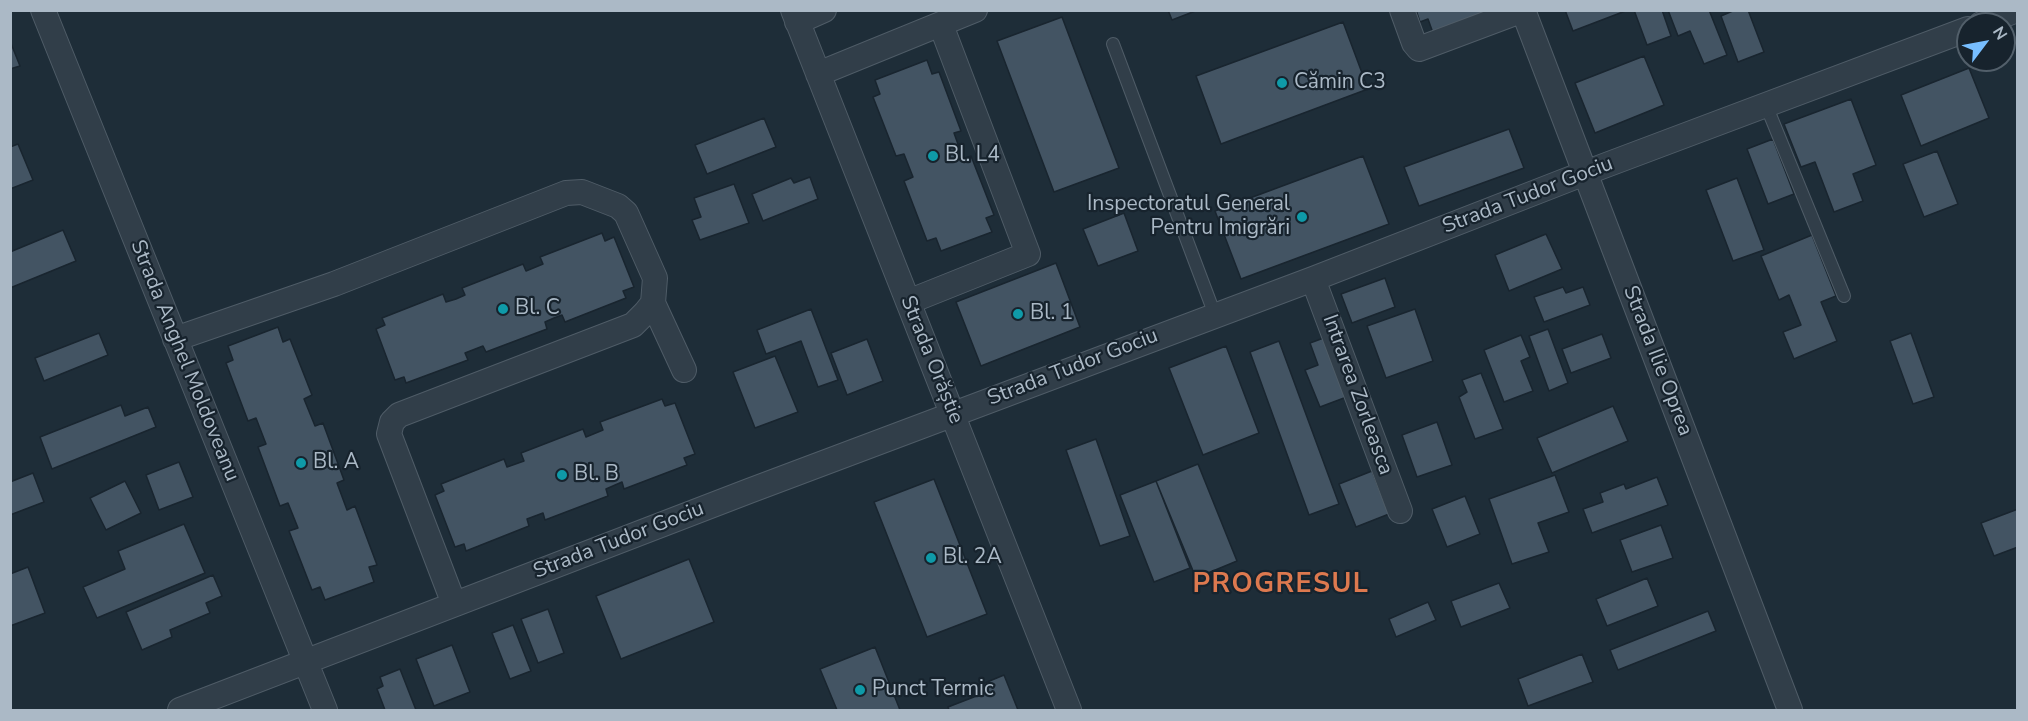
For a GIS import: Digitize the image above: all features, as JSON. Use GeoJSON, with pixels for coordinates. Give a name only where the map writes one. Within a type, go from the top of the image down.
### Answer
{"type":"FeatureCollection","features":[{"type":"Feature","properties":{"kind":"street","name":"Strada Anghel Moldoveanu"},"geometry":{"type":"LineString","coordinates":[[43,10],[325,711]]}},
{"type":"Feature","properties":{"kind":"street"},"geometry":{"type":"LineString","coordinates":[[795,16],[824,10]]}},
{"type":"Feature","properties":{"kind":"street"},"geometry":{"type":"LineString","coordinates":[[818,74],[975,10]]}},
{"type":"Feature","properties":{"kind":"street"},"geometry":{"type":"LineString","coordinates":[[1402,10],[1414,43],[1419,49],[1523,10]]}},
{"type":"Feature","properties":{"kind":"street","name":"Strada Ilie Oprea"},"geometry":{"type":"LineString","coordinates":[[1523,10],[1790,711]]}},
{"type":"Feature","properties":{"kind":"street","name":"Strada Orăștie"},"geometry":{"type":"LineString","coordinates":[[795,16],[1069,711]]}},
{"type":"Feature","properties":{"kind":"street"},"geometry":{"type":"LineString","coordinates":[[908,302],[1028,254],[941,25]]}},
{"type":"Feature","properties":{"kind":"street","name":"Strada Tudor Gociu"},"geometry":{"type":"LineString","coordinates":[[180,711],[952,413],[1313,279],[1585,173],[1956,34]]}},
{"type":"Feature","properties":{"kind":"street"},"geometry":{"type":"LineString","coordinates":[[175,339],[334,284],[566,193],[582,192],[618,206],[626,213],[655,278],[653,303],[684,370]]}},
{"type":"Feature","properties":{"kind":"street","name":"Intrarea Zorleasca"},"geometry":{"type":"LineString","coordinates":[[1313,279],[1400,511]]}},
{"type":"Feature","properties":{"kind":"street"},"geometry":{"type":"LineString","coordinates":[[454,604],[389,434],[392,422],[399,416],[633,325],[653,303]]}},
{"type":"Feature","properties":{"kind":"lane"},"geometry":{"type":"LineString","coordinates":[[1113,44],[1215,315]]}},
{"type":"Feature","properties":{"kind":"lane"},"geometry":{"type":"LineString","coordinates":[[1766,105],[1844,296]]}},
{"type":"Feature","properties":{"kind":"building"},"geometry":{"type":"Polygon","coordinates":[[[1168,10],[1198,10],[1172,20],[1168,10]]]}},
{"type":"Feature","properties":{"kind":"building"},"geometry":{"type":"Polygon","coordinates":[[[1416,10],[1482,10],[1483,14],[1433,33],[1428,19],[1420,22],[1416,10]]]}},
{"type":"Feature","properties":{"kind":"building"},"geometry":{"type":"Polygon","coordinates":[[[1565,10],[1628,10],[1573,31],[1565,10]]]}},
{"type":"Feature","properties":{"kind":"building"},"geometry":{"type":"Polygon","coordinates":[[[1634,10],[1662,10],[1671,36],[1647,45],[1634,10]]]}},
{"type":"Feature","properties":{"kind":"building"},"geometry":{"type":"Polygon","coordinates":[[[1668,10],[1709,10],[1727,55],[1704,64],[1690,31],[1678,36],[1668,10]]]}},
{"type":"Feature","properties":{"kind":"building"},"geometry":{"type":"Polygon","coordinates":[[[1735,10],[1748,10],[1764,52],[1738,62],[1721,16],[1735,10]]]}},
{"type":"Feature","properties":{"kind":"building"},"geometry":{"type":"Polygon","coordinates":[[[1062,17],[1119,168],[1054,192],[997,41],[1062,17]]]}},
{"type":"Feature","properties":{"kind":"building","name":"Cămin C3"},"geometry":{"type":"Polygon","coordinates":[[[1343,22],[1368,89],[1221,144],[1196,76],[1343,22]]]}},
{"type":"Feature","properties":{"kind":"building"},"geometry":{"type":"Polygon","coordinates":[[[10,41],[20,66],[10,69],[10,41]]]}},
{"type":"Feature","properties":{"kind":"building"},"geometry":{"type":"Polygon","coordinates":[[[1644,56],[1664,105],[1595,133],[1575,83],[1644,56]]]}},
{"type":"Feature","properties":{"kind":"building","name":"Bl. L4"},"geometry":{"type":"Polygon","coordinates":[[[927,60],[932,74],[939,72],[961,131],[954,133],[963,159],[971,156],[994,215],[986,218],[992,232],[941,251],[936,238],[927,241],[904,181],[913,177],[904,154],[896,156],[873,97],[880,94],[875,80],[927,60]]]}},
{"type":"Feature","properties":{"kind":"building"},"geometry":{"type":"Polygon","coordinates":[[[1959,72],[1971,72],[1989,118],[1921,146],[1901,95],[1959,72]]]}},
{"type":"Feature","properties":{"kind":"building"},"geometry":{"type":"Polygon","coordinates":[[[1851,99],[1876,165],[1853,174],[1863,201],[1834,212],[1815,162],[1801,167],[1784,124],[1851,99]]]}},
{"type":"Feature","properties":{"kind":"building"},"geometry":{"type":"Polygon","coordinates":[[[764,118],[776,147],[707,174],[695,145],[764,118]]]}},
{"type":"Feature","properties":{"kind":"building"},"geometry":{"type":"Polygon","coordinates":[[[1509,129],[1524,168],[1419,206],[1404,167],[1509,129]]]}},
{"type":"Feature","properties":{"kind":"building"},"geometry":{"type":"Polygon","coordinates":[[[1773,139],[1794,194],[1768,204],[1747,149],[1773,139]]]}},
{"type":"Feature","properties":{"kind":"building"},"geometry":{"type":"Polygon","coordinates":[[[18,144],[33,180],[10,189],[10,147],[18,144]]]}},
{"type":"Feature","properties":{"kind":"building"},"geometry":{"type":"Polygon","coordinates":[[[1937,151],[1958,204],[1924,217],[1903,164],[1937,151]]]}},
{"type":"Feature","properties":{"kind":"building","name":"Inspectoratul General Pentru Imigrări"},"geometry":{"type":"Polygon","coordinates":[[[1363,156],[1389,224],[1241,279],[1215,211],[1363,156]]]}},
{"type":"Feature","properties":{"kind":"building"},"geometry":{"type":"Polygon","coordinates":[[[810,177],[818,199],[763,221],[752,194],[791,178],[794,183],[810,177]]]}},
{"type":"Feature","properties":{"kind":"building"},"geometry":{"type":"Polygon","coordinates":[[[1737,178],[1764,250],[1733,261],[1706,190],[1737,178]]]}},
{"type":"Feature","properties":{"kind":"building"},"geometry":{"type":"Polygon","coordinates":[[[734,184],[749,223],[700,240],[692,220],[701,217],[694,198],[734,184]]]}},
{"type":"Feature","properties":{"kind":"building"},"geometry":{"type":"Polygon","coordinates":[[[1124,213],[1138,251],[1098,266],[1083,229],[1124,213]]]}},
{"type":"Feature","properties":{"kind":"building"},"geometry":{"type":"Polygon","coordinates":[[[63,230],[76,261],[10,288],[10,252],[63,230]]]}},
{"type":"Feature","properties":{"kind":"building","name":"Bl. C"},"geometry":{"type":"Polygon","coordinates":[[[602,233],[605,241],[614,237],[634,287],[623,291],[626,298],[565,322],[562,315],[554,318],[545,322],[547,329],[486,352],[483,346],[465,353],[468,360],[406,383],[404,377],[395,380],[376,329],[385,325],[382,318],[443,294],[446,302],[456,299],[465,295],[462,288],[523,264],[526,271],[543,264],[540,257],[602,233]]]}},
{"type":"Feature","properties":{"kind":"building"},"geometry":{"type":"Polygon","coordinates":[[[1546,234],[1562,269],[1509,291],[1495,255],[1546,234]]]}},
{"type":"Feature","properties":{"kind":"building"},"geometry":{"type":"Polygon","coordinates":[[[1812,235],[1836,296],[1821,302],[1837,341],[1794,359],[1783,332],[1801,325],[1789,295],[1779,300],[1761,256],[1812,235]]]}},
{"type":"Feature","properties":{"kind":"building","name":"Bl. 1"},"geometry":{"type":"Polygon","coordinates":[[[1056,263],[1080,327],[981,366],[956,302],[1056,263]]]}},
{"type":"Feature","properties":{"kind":"building"},"geometry":{"type":"Polygon","coordinates":[[[1385,278],[1395,307],[1352,323],[1341,294],[1385,278]]]}},
{"type":"Feature","properties":{"kind":"building"},"geometry":{"type":"Polygon","coordinates":[[[1563,287],[1566,293],[1583,287],[1590,305],[1544,322],[1534,297],[1563,287]]]}},
{"type":"Feature","properties":{"kind":"building"},"geometry":{"type":"Polygon","coordinates":[[[811,309],[838,380],[818,387],[801,341],[766,354],[757,330],[811,309]]]}},
{"type":"Feature","properties":{"kind":"building"},"geometry":{"type":"Polygon","coordinates":[[[1415,309],[1433,361],[1386,378],[1367,326],[1415,309]]]}},
{"type":"Feature","properties":{"kind":"building","name":"Bl. A"},"geometry":{"type":"Polygon","coordinates":[[[278,327],[283,342],[290,339],[312,395],[304,399],[315,426],[323,423],[344,480],[337,483],[347,510],[355,506],[377,565],[369,567],[374,582],[325,600],[320,587],[312,590],[289,531],[298,528],[288,503],[280,506],[258,447],[266,444],[256,418],[248,421],[226,363],[233,360],[228,346],[278,327]]]}},
{"type":"Feature","properties":{"kind":"building"},"geometry":{"type":"Polygon","coordinates":[[[1548,329],[1568,383],[1549,391],[1529,336],[1548,329]]]}},
{"type":"Feature","properties":{"kind":"building"},"geometry":{"type":"Polygon","coordinates":[[[99,333],[108,355],[44,381],[35,358],[99,333]]]}},
{"type":"Feature","properties":{"kind":"building"},"geometry":{"type":"Polygon","coordinates":[[[1911,333],[1934,397],[1913,404],[1890,341],[1911,333]]]}},
{"type":"Feature","properties":{"kind":"building"},"geometry":{"type":"Polygon","coordinates":[[[1602,334],[1611,358],[1571,373],[1562,349],[1602,334]]]}},
{"type":"Feature","properties":{"kind":"building"},"geometry":{"type":"Polygon","coordinates":[[[1521,335],[1530,357],[1521,361],[1533,391],[1504,402],[1484,350],[1521,335]]]}},
{"type":"Feature","properties":{"kind":"building"},"geometry":{"type":"Polygon","coordinates":[[[1329,336],[1352,395],[1320,407],[1305,370],[1318,365],[1310,343],[1329,336]]]}},
{"type":"Feature","properties":{"kind":"building"},"geometry":{"type":"Polygon","coordinates":[[[867,339],[883,381],[847,395],[831,353],[867,339]]]}},
{"type":"Feature","properties":{"kind":"building"},"geometry":{"type":"Polygon","coordinates":[[[1279,341],[1339,504],[1309,515],[1250,352],[1279,341]]]}},
{"type":"Feature","properties":{"kind":"building"},"geometry":{"type":"Polygon","coordinates":[[[1226,346],[1259,433],[1203,455],[1169,368],[1226,346]]]}},
{"type":"Feature","properties":{"kind":"building"},"geometry":{"type":"Polygon","coordinates":[[[775,356],[798,412],[755,428],[733,372],[775,356]]]}},
{"type":"Feature","properties":{"kind":"building"},"geometry":{"type":"Polygon","coordinates":[[[1481,373],[1503,429],[1475,439],[1459,397],[1467,392],[1462,380],[1481,373]]]}},
{"type":"Feature","properties":{"kind":"building","name":"Bl. B"},"geometry":{"type":"Polygon","coordinates":[[[662,399],[665,406],[675,403],[695,454],[684,458],[687,465],[624,489],[622,482],[606,489],[608,496],[545,520],[543,513],[527,519],[529,526],[466,551],[464,544],[455,547],[435,495],[444,491],[441,484],[504,459],[507,467],[524,461],[521,453],[583,429],[586,437],[603,430],[600,422],[662,399]]]}},
{"type":"Feature","properties":{"kind":"building"},"geometry":{"type":"Polygon","coordinates":[[[121,405],[125,416],[148,407],[156,427],[52,469],[40,437],[121,405]]]}},
{"type":"Feature","properties":{"kind":"building"},"geometry":{"type":"Polygon","coordinates":[[[1613,406],[1628,441],[1552,473],[1537,438],[1613,406]]]}},
{"type":"Feature","properties":{"kind":"building"},"geometry":{"type":"Polygon","coordinates":[[[1437,422],[1452,465],[1417,477],[1402,435],[1437,422]]]}},
{"type":"Feature","properties":{"kind":"building"},"geometry":{"type":"Polygon","coordinates":[[[1096,439],[1130,536],[1100,546],[1066,450],[1096,439]]]}},
{"type":"Feature","properties":{"kind":"building"},"geometry":{"type":"Polygon","coordinates":[[[179,462],[193,497],[159,510],[146,475],[179,462]]]}},
{"type":"Feature","properties":{"kind":"building"},"geometry":{"type":"Polygon","coordinates":[[[1198,464],[1237,561],[1196,578],[1156,481],[1198,464]]]}},
{"type":"Feature","properties":{"kind":"building"},"geometry":{"type":"Polygon","coordinates":[[[1372,471],[1389,514],[1356,527],[1339,484],[1372,471]]]}},
{"type":"Feature","properties":{"kind":"building"},"geometry":{"type":"Polygon","coordinates":[[[33,473],[44,502],[10,515],[10,482],[33,473]]]}},
{"type":"Feature","properties":{"kind":"building"},"geometry":{"type":"Polygon","coordinates":[[[1555,475],[1569,512],[1538,523],[1549,552],[1512,564],[1489,499],[1555,475]]]}},
{"type":"Feature","properties":{"kind":"building"},"geometry":{"type":"Polygon","coordinates":[[[1657,477],[1668,505],[1592,533],[1583,509],[1603,502],[1600,493],[1624,484],[1626,489],[1657,477]]]}},
{"type":"Feature","properties":{"kind":"building","name":"Bl. 2A"},"geometry":{"type":"Polygon","coordinates":[[[934,479],[987,614],[927,637],[874,502],[934,479]]]}},
{"type":"Feature","properties":{"kind":"building"},"geometry":{"type":"Polygon","coordinates":[[[125,481],[141,513],[106,530],[90,498],[125,481]]]}},
{"type":"Feature","properties":{"kind":"building"},"geometry":{"type":"Polygon","coordinates":[[[1156,481],[1190,568],[1154,582],[1120,495],[1156,481]]]}},
{"type":"Feature","properties":{"kind":"building"},"geometry":{"type":"Polygon","coordinates":[[[1465,496],[1480,534],[1447,547],[1432,509],[1465,496]]]}},
{"type":"Feature","properties":{"kind":"building"},"geometry":{"type":"Polygon","coordinates":[[[2018,509],[2018,547],[1994,556],[1981,523],[2018,509]]]}},
{"type":"Feature","properties":{"kind":"building"},"geometry":{"type":"Polygon","coordinates":[[[184,524],[205,573],[97,618],[83,587],[125,569],[118,551],[184,524]]]}},
{"type":"Feature","properties":{"kind":"building"},"geometry":{"type":"Polygon","coordinates":[[[1661,525],[1673,558],[1632,572],[1620,540],[1661,525]]]}},
{"type":"Feature","properties":{"kind":"building"},"geometry":{"type":"Polygon","coordinates":[[[689,559],[714,622],[621,659],[596,596],[689,559]]]}},
{"type":"Feature","properties":{"kind":"building"},"geometry":{"type":"Polygon","coordinates":[[[28,567],[45,613],[10,626],[10,574],[28,567]]]}},
{"type":"Feature","properties":{"kind":"building"},"geometry":{"type":"Polygon","coordinates":[[[213,575],[222,596],[206,603],[210,613],[170,630],[172,637],[142,650],[126,612],[213,575]]]}},
{"type":"Feature","properties":{"kind":"building"},"geometry":{"type":"Polygon","coordinates":[[[1647,578],[1658,606],[1607,626],[1596,599],[1647,578]]]}},
{"type":"Feature","properties":{"kind":"building"},"geometry":{"type":"Polygon","coordinates":[[[1499,583],[1510,608],[1461,627],[1451,601],[1499,583]]]}},
{"type":"Feature","properties":{"kind":"building"},"geometry":{"type":"Polygon","coordinates":[[[1428,602],[1436,620],[1396,637],[1389,619],[1428,602]]]}},
{"type":"Feature","properties":{"kind":"building"},"geometry":{"type":"Polygon","coordinates":[[[548,609],[564,653],[538,663],[521,619],[548,609]]]}},
{"type":"Feature","properties":{"kind":"building"},"geometry":{"type":"Polygon","coordinates":[[[1708,611],[1716,631],[1618,670],[1610,650],[1708,611]]]}},
{"type":"Feature","properties":{"kind":"building"},"geometry":{"type":"Polygon","coordinates":[[[513,625],[531,671],[510,679],[492,633],[513,625]]]}},
{"type":"Feature","properties":{"kind":"building"},"geometry":{"type":"Polygon","coordinates":[[[452,645],[470,692],[434,706],[416,659],[452,645]]]}},
{"type":"Feature","properties":{"kind":"building","name":"Punct Termic"},"geometry":{"type":"Polygon","coordinates":[[[875,647],[900,710],[837,710],[820,669],[875,647]]]}},
{"type":"Feature","properties":{"kind":"building"},"geometry":{"type":"Polygon","coordinates":[[[1582,654],[1593,682],[1528,706],[1518,679],[1582,654]]]}},
{"type":"Feature","properties":{"kind":"building"},"geometry":{"type":"Polygon","coordinates":[[[400,669],[416,710],[385,710],[377,689],[383,686],[380,677],[400,669]]]}},
{"type":"Feature","properties":{"kind":"building"},"geometry":{"type":"Polygon","coordinates":[[[1004,675],[1018,710],[949,710],[948,707],[979,695],[975,687],[1004,675]]]}},
{"type":"Feature","properties":{"kind":"place","name":"Cămin C3"},"geometry":{"type":"Point","coordinates":[1282,83]}},
{"type":"Feature","properties":{"kind":"place","name":"Bl. L4"},"geometry":{"type":"Point","coordinates":[933,156]}},
{"type":"Feature","properties":{"kind":"place","name":"Inspectoratul General Pentru Imigrări"},"geometry":{"type":"Point","coordinates":[1302,217]}},
{"type":"Feature","properties":{"kind":"place","name":"Bl. C"},"geometry":{"type":"Point","coordinates":[503,309]}},
{"type":"Feature","properties":{"kind":"place","name":"Bl. 1"},"geometry":{"type":"Point","coordinates":[1018,314]}},
{"type":"Feature","properties":{"kind":"place","name":"Bl. A"},"geometry":{"type":"Point","coordinates":[301,463]}},
{"type":"Feature","properties":{"kind":"place","name":"Bl. B"},"geometry":{"type":"Point","coordinates":[562,475]}},
{"type":"Feature","properties":{"kind":"place","name":"Bl. 2A"},"geometry":{"type":"Point","coordinates":[931,558]}},
{"type":"Feature","properties":{"kind":"place","name":"Punct Termic"},"geometry":{"type":"Point","coordinates":[860,690]}},
{"type":"Feature","properties":{"kind":"district","name":"PROGRESUL"},"geometry":{"type":"Point","coordinates":[1281,585]}}]}
